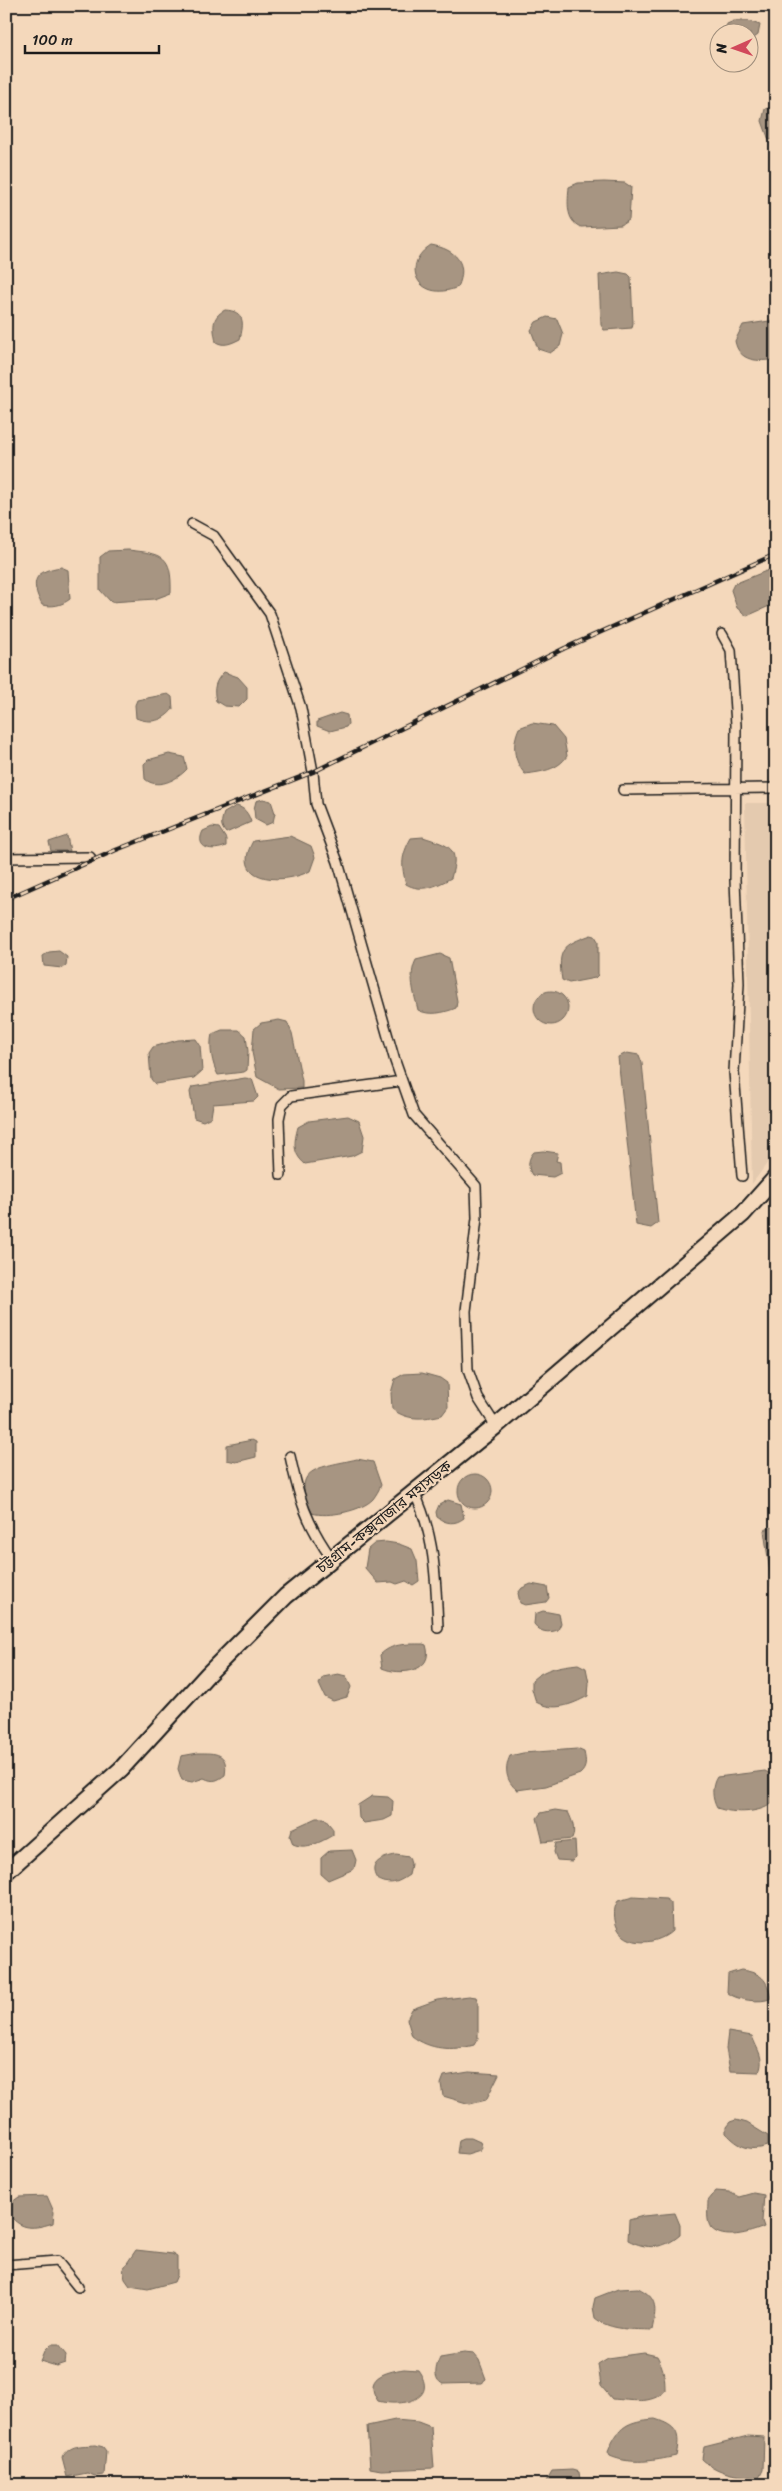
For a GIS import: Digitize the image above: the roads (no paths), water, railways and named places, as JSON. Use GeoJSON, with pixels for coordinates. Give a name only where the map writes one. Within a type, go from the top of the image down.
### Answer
{"type":"FeatureCollection","features":[{"type":"Feature","properties":{"kind":"highway","name":"চট্টগ্রাম-কক্সবাজার মহাসড়ক"},"geometry":{"type":"LineString","coordinates":[[6,1872],[121,1769],[234,1648],[286,1596],[496,1426],[743,1214],[776,1177]]}},
{"type":"Feature","properties":{"kind":"street"},"geometry":{"type":"LineString","coordinates":[[192,524],[214,536],[270,614],[301,708],[313,772],[316,804],[338,862],[402,1081],[414,1115],[476,1186],[477,1218],[466,1311],[468,1370],[478,1398],[496,1426]]}},
{"type":"Feature","properties":{"kind":"street"},"geometry":{"type":"LineString","coordinates":[[722,634],[731,650],[736,725],[735,788],[739,984],[734,1072],[742,1176]]}},
{"type":"Feature","properties":{"kind":"street"},"geometry":{"type":"LineString","coordinates":[[623,790],[776,788]]}},
{"type":"Feature","properties":{"kind":"street"},"geometry":{"type":"LineString","coordinates":[[6,858],[90,857]]}},
{"type":"Feature","properties":{"kind":"street"},"geometry":{"type":"LineString","coordinates":[[281,1175],[278,1119],[282,1105],[291,1096],[402,1081]]}},
{"type":"Feature","properties":{"kind":"street"},"geometry":{"type":"LineString","coordinates":[[290,1456],[299,1497],[310,1525],[332,1558]]}},
{"type":"Feature","properties":{"kind":"street"},"geometry":{"type":"LineString","coordinates":[[414,1492],[424,1513],[431,1546],[438,1628]]}},
{"type":"Feature","properties":{"kind":"street"},"geometry":{"type":"LineString","coordinates":[[6,2265],[57,2261],[78,2287]]}},
{"type":"Feature","properties":{"kind":"railway"},"geometry":{"type":"LineString","coordinates":[[6,899],[116,850],[313,772],[565,648],[776,554]]}}]}
